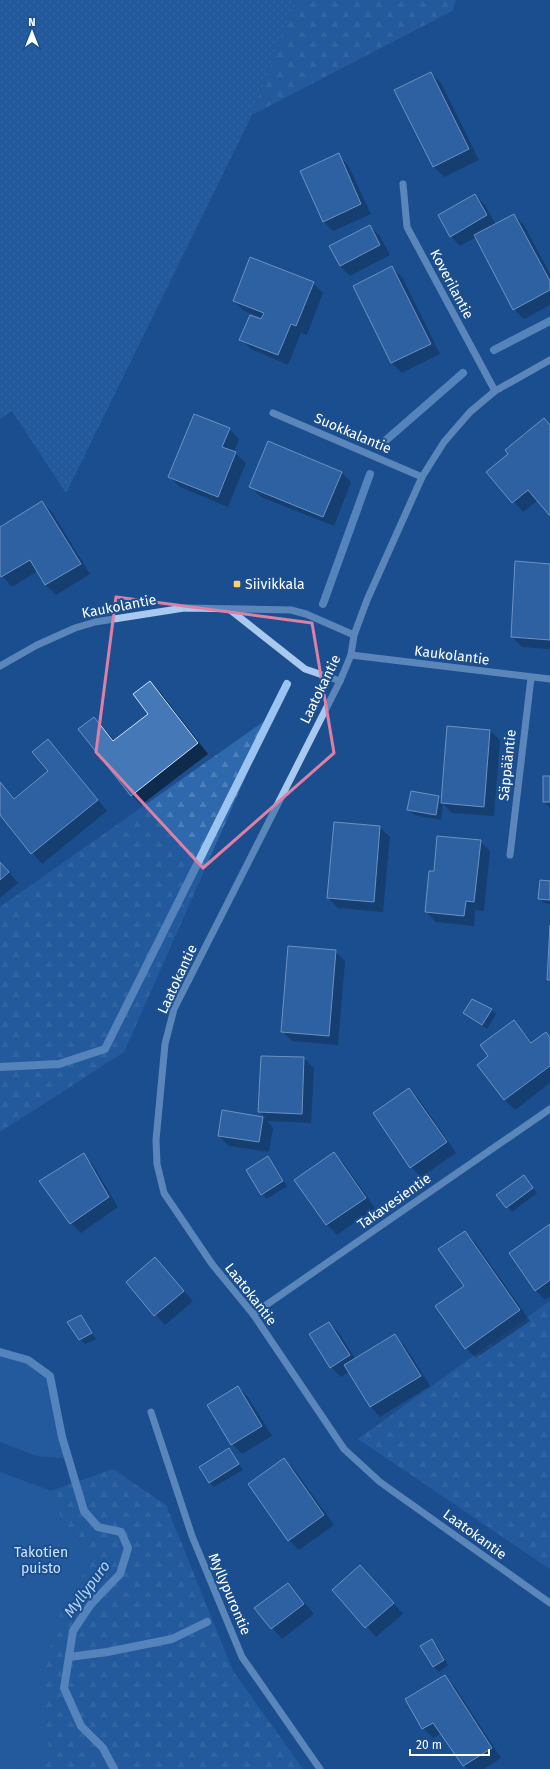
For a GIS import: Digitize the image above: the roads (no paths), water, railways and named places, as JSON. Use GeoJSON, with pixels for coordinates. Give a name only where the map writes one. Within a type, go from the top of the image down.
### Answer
{"type":"FeatureCollection","features":[{"type":"Feature","properties":{"kind":"street","name":"Koverilantie"},"geometry":{"type":"LineString","coordinates":[[403,184],[408,227],[495,391]]}},
{"type":"Feature","properties":{"kind":"street","name":"Laatokantie"},"geometry":{"type":"LineString","coordinates":[[550,360],[495,391],[470,412],[448,437],[422,477],[367,600],[354,635],[351,655],[340,681],[174,1009],[165,1044],[156,1140],[157,1164],[164,1193],[212,1264],[253,1314],[344,1449],[380,1482],[550,1603]]}},
{"type":"Feature","properties":{"kind":"street","name":"Suokkalantie"},"geometry":{"type":"LineString","coordinates":[[273,413],[422,477]]}},
{"type":"Feature","properties":{"kind":"street","name":"Kaukolantie"},"geometry":{"type":"LineString","coordinates":[[0,666],[37,645],[75,628],[95,622],[184,608],[291,610],[306,614],[354,635]]}},
{"type":"Feature","properties":{"kind":"street"},"geometry":{"type":"LineString","coordinates":[[229,609],[305,669],[340,681]]}},
{"type":"Feature","properties":{"kind":"street","name":"Kaukolantie"},"geometry":{"type":"LineString","coordinates":[[351,655],[531,678],[550,679]]}},
{"type":"Feature","properties":{"kind":"street","name":"Säppääntie"},"geometry":{"type":"LineString","coordinates":[[510,855],[531,678]]}},
{"type":"Feature","properties":{"kind":"street","name":"Takavesientie"},"geometry":{"type":"LineString","coordinates":[[253,1314],[550,1109]]}},
{"type":"Feature","properties":{"kind":"street","name":"Myllypurontie"},"geometry":{"type":"LineString","coordinates":[[151,1412],[192,1536],[242,1657],[320,1769]]}},
{"type":"Feature","properties":{"kind":"waterway"},"geometry":{"type":"LineString","coordinates":[[494,350],[550,321]]}},
{"type":"Feature","properties":{"kind":"waterway"},"geometry":{"type":"LineString","coordinates":[[385,441],[463,373]]}},
{"type":"Feature","properties":{"kind":"waterway"},"geometry":{"type":"LineString","coordinates":[[323,604],[370,474]]}},
{"type":"Feature","properties":{"kind":"waterway"},"geometry":{"type":"LineString","coordinates":[[0,1067],[59,1064],[105,1049],[287,684]]}},
{"type":"Feature","properties":{"kind":"waterway","name":"Myllypuro"},"geometry":{"type":"LineString","coordinates":[[0,1352],[28,1360],[50,1376],[62,1437],[84,1511],[98,1527],[121,1532],[128,1548],[120,1574],[91,1604],[73,1631],[64,1688],[81,1726],[103,1748],[114,1769]]}},
{"type":"Feature","properties":{"kind":"waterway"},"geometry":{"type":"LineString","coordinates":[[69,1657],[107,1652],[172,1639],[207,1622]]}},
{"type":"Feature","properties":{"kind":"place","name":"Siivikkala"},"geometry":{"type":"Point","coordinates":[237,584]}},
{"type":"Feature","properties":{"kind":"park label","name":"Takotien puisto"},"geometry":{"type":"Point","coordinates":[41,1560]}}]}
